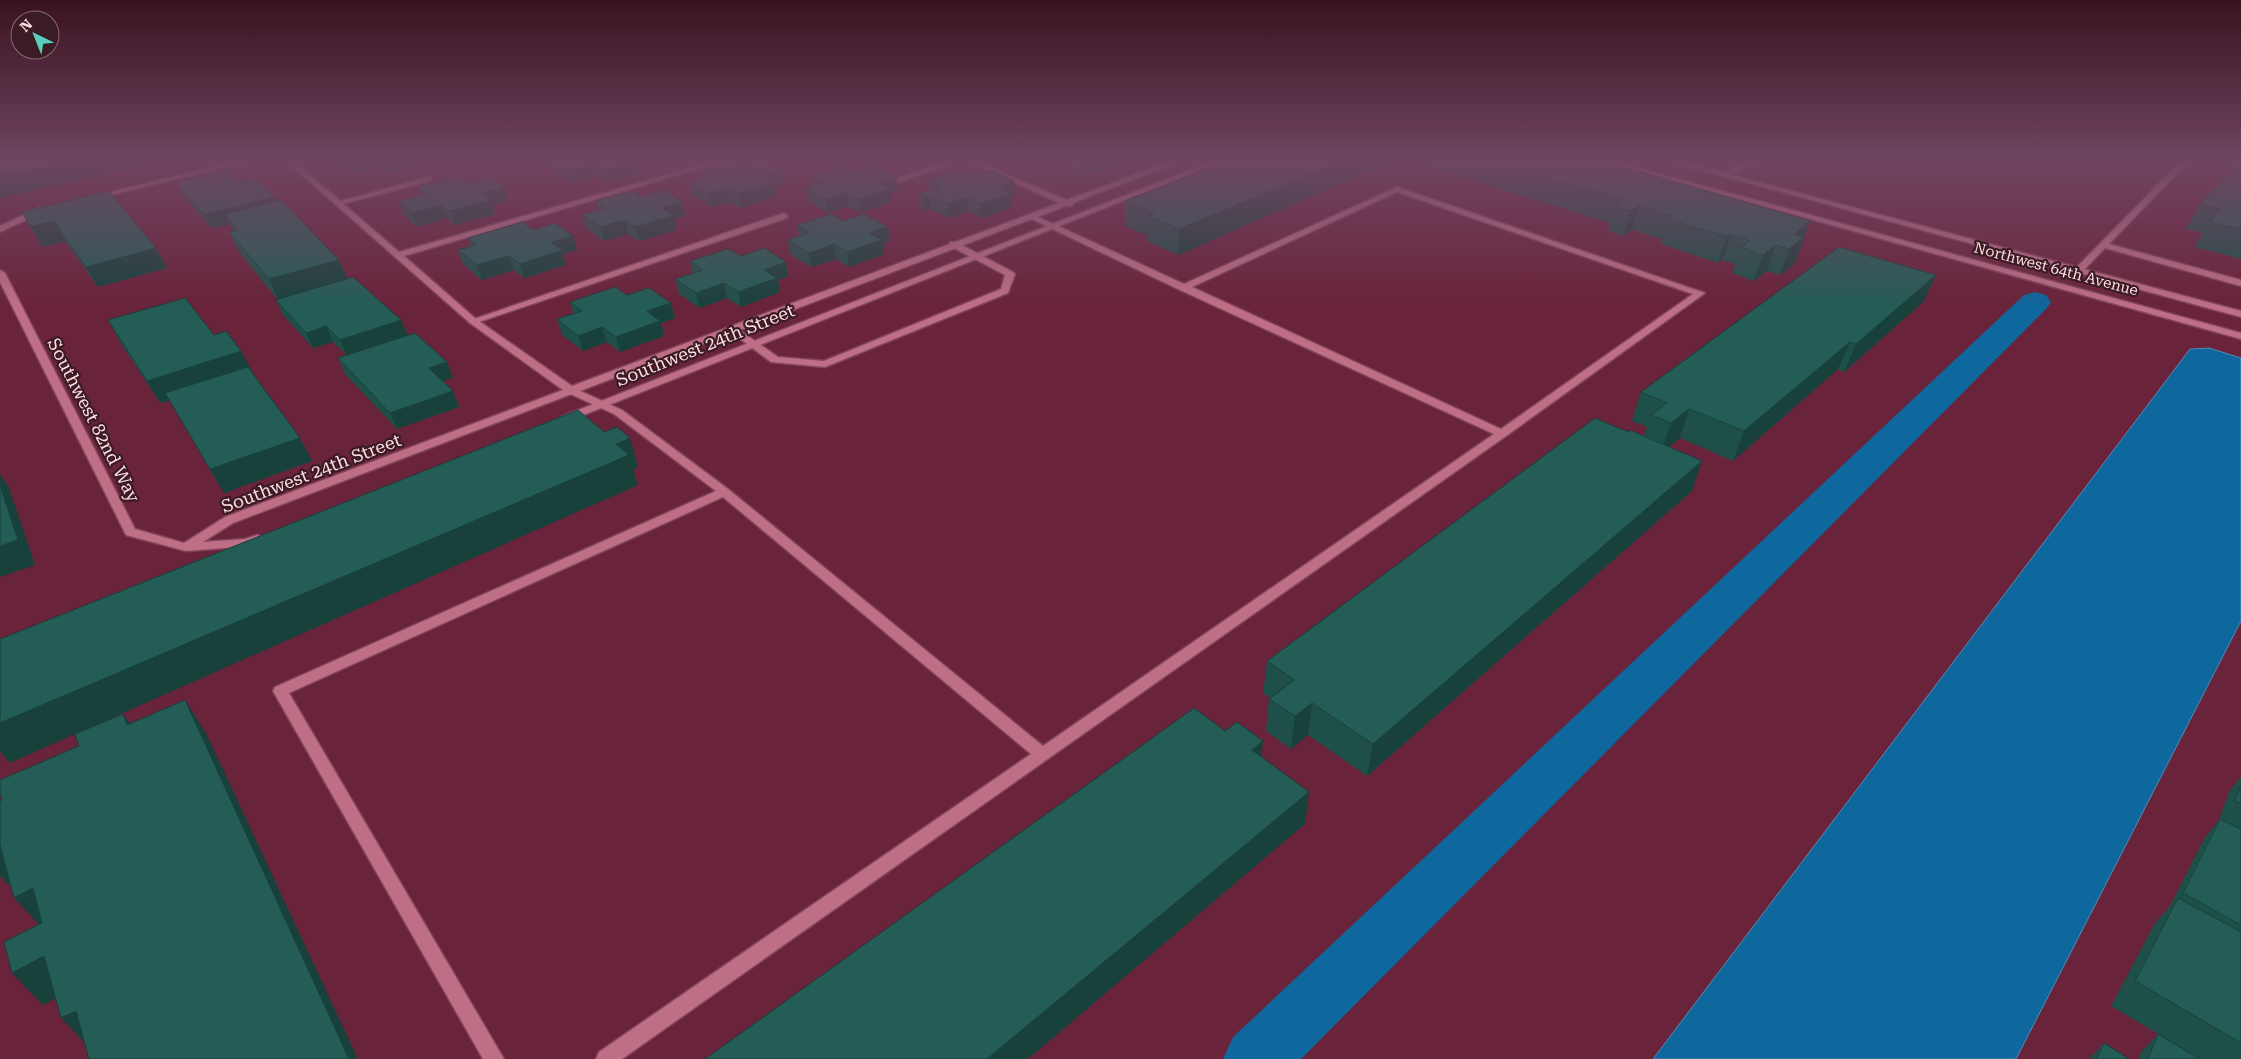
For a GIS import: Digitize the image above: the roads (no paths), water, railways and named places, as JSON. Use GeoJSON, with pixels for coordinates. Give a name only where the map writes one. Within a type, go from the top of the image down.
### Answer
{"type":"FeatureCollection","features":[{"type":"Feature","properties":{"kind":"street"},"geometry":{"type":"LineString","coordinates":[[2,228],[44,209]]}},
{"type":"Feature","properties":{"kind":"street"},"geometry":{"type":"LineString","coordinates":[[345,209],[473,321],[570,390],[618,412],[724,492],[1042,754]]}},
{"type":"Feature","properties":{"kind":"street"},"geometry":{"type":"LineString","coordinates":[[398,255],[555,209]]}},
{"type":"Feature","properties":{"kind":"street","name":"Southwest 24th Street"},"geometry":{"type":"LineString","coordinates":[[186,547],[229,520],[1048,209]]}},
{"type":"Feature","properties":{"kind":"street"},"geometry":{"type":"LineString","coordinates":[[1084,209],[1088,211]]}},
{"type":"Feature","properties":{"kind":"street","name":"Southwest 24th Street"},"geometry":{"type":"LineString","coordinates":[[556,422],[1092,209]]}},
{"type":"Feature","properties":{"kind":"street"},"geometry":{"type":"LineString","coordinates":[[1183,288],[1353,209]]}},
{"type":"Feature","properties":{"kind":"street"},"geometry":{"type":"LineString","coordinates":[[606,1059],[1502,434],[1700,293],[1456,209]]}},
{"type":"Feature","properties":{"kind":"street","name":"Northwest 64th Avenue"},"geometry":{"type":"LineString","coordinates":[[1782,209],[2241,336]]}},
{"type":"Feature","properties":{"kind":"street","name":"Northwest 64th Avenue"},"geometry":{"type":"LineString","coordinates":[[1853,209],[2241,314]]}},
{"type":"Feature","properties":{"kind":"street"},"geometry":{"type":"LineString","coordinates":[[2065,287],[2138,209]]}},
{"type":"Feature","properties":{"kind":"street"},"geometry":{"type":"LineString","coordinates":[[473,321],[784,216]]}},
{"type":"Feature","properties":{"kind":"street"},"geometry":{"type":"LineString","coordinates":[[1029,216],[1502,434]]}},
{"type":"Feature","properties":{"kind":"street"},"geometry":{"type":"LineString","coordinates":[[732,329],[775,360],[825,364],[1005,291],[1010,274],[954,244]]}},
{"type":"Feature","properties":{"kind":"street"},"geometry":{"type":"LineString","coordinates":[[2103,245],[2241,283]]}},
{"type":"Feature","properties":{"kind":"street","name":"Southwest 82nd Way"},"geometry":{"type":"LineString","coordinates":[[0,273],[130,532],[186,547]]}},
{"type":"Feature","properties":{"kind":"street"},"geometry":{"type":"LineString","coordinates":[[494,1059],[280,691],[724,492]]}},
{"type":"Feature","properties":{"kind":"street"},"geometry":{"type":"LineString","coordinates":[[186,547],[248,542],[266,535]]}},
{"type":"Feature","properties":{"kind":"water"},"geometry":{"type":"Polygon","coordinates":[[[2209,348],[2241,358],[2241,621],[2016,1059],[1653,1059],[2190,349],[2209,348]]]}},
{"type":"Feature","properties":{"kind":"waterway"},"geometry":{"type":"LineString","coordinates":[[1256,1059],[2035,302]]}}]}
